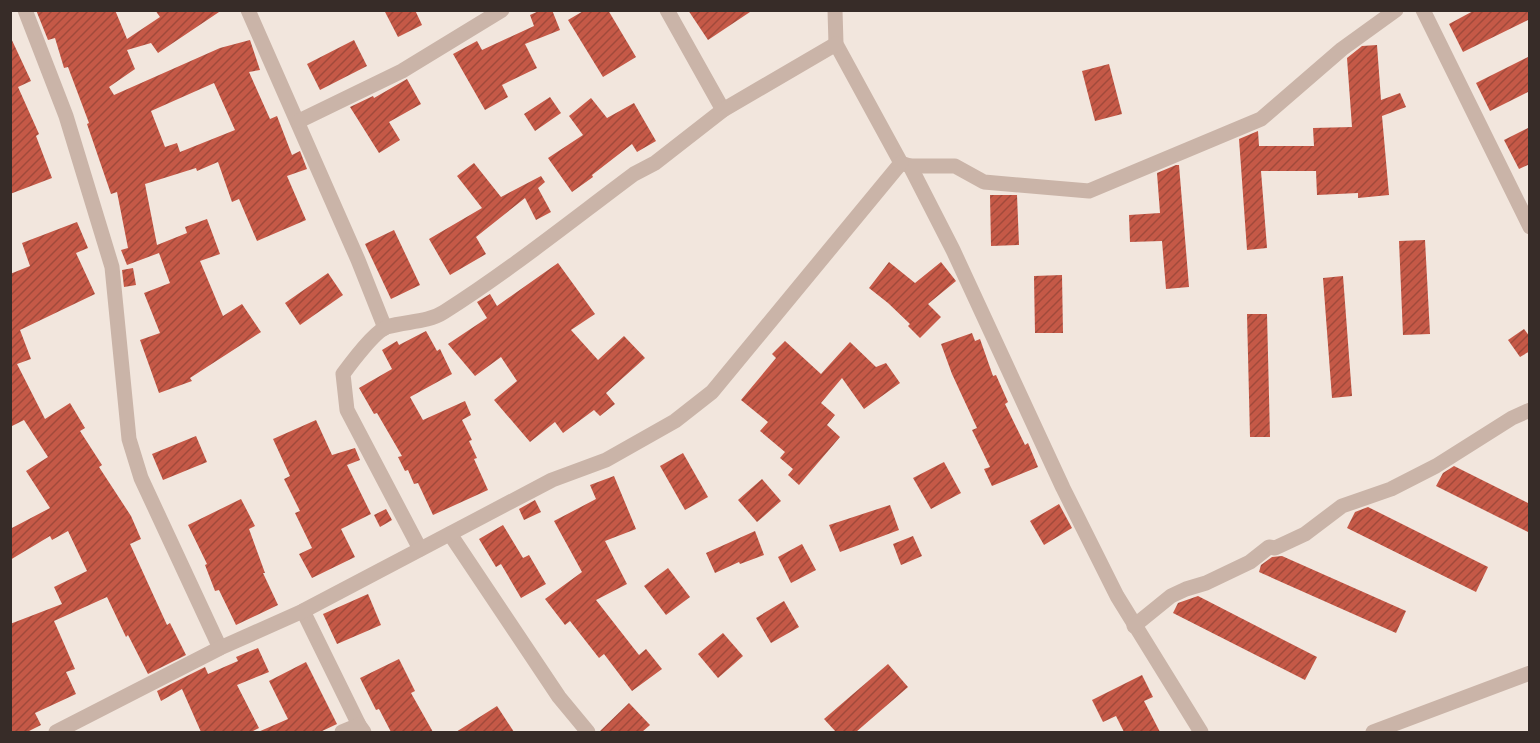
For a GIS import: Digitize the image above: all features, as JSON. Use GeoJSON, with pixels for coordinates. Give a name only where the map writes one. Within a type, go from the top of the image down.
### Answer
{"type":"FeatureCollection","features":[{"type":"Feature","properties":{"kind":"street"},"geometry":{"type":"LineString","coordinates":[[25,10],[66,116],[112,267],[129,439],[141,478],[220,648]]}},
{"type":"Feature","properties":{"kind":"street"},"geometry":{"type":"LineString","coordinates":[[248,10],[358,260],[385,328]]}},
{"type":"Feature","properties":{"kind":"street"},"geometry":{"type":"LineString","coordinates":[[298,121],[402,71],[502,10]]}},
{"type":"Feature","properties":{"kind":"street"},"geometry":{"type":"LineString","coordinates":[[667,10],[723,110]]}},
{"type":"Feature","properties":{"kind":"street"},"geometry":{"type":"LineString","coordinates":[[836,10],[836,44],[953,250],[1068,498],[1134,626],[1201,732]]}},
{"type":"Feature","properties":{"kind":"street"},"geometry":{"type":"LineString","coordinates":[[1423,10],[1530,227]]}},
{"type":"Feature","properties":{"kind":"street"},"geometry":{"type":"LineString","coordinates":[[906,164],[955,166],[984,182],[1089,190],[1261,119],[1386,13]]}},
{"type":"Feature","properties":{"kind":"street"},"geometry":{"type":"LineString","coordinates":[[420,549],[347,410],[343,374],[359,353],[385,328],[414,323],[440,314],[484,286],[634,174],[655,163],[723,110],[836,44]]}},
{"type":"Feature","properties":{"kind":"street"},"geometry":{"type":"LineString","coordinates":[[56,732],[220,648],[303,611],[552,480],[606,460],[675,421],[712,392],[906,164]]}},
{"type":"Feature","properties":{"kind":"street"},"geometry":{"type":"LineString","coordinates":[[1134,626],[1171,596],[1250,562],[1269,547],[1275,548],[1305,534],[1342,506],[1391,489],[1436,466],[1512,418],[1530,410]]}},
{"type":"Feature","properties":{"kind":"street"},"geometry":{"type":"LineString","coordinates":[[450,534],[559,697],[588,732]]}},
{"type":"Feature","properties":{"kind":"street"},"geometry":{"type":"LineString","coordinates":[[303,611],[361,729],[342,732]]}},
{"type":"Feature","properties":{"kind":"street"},"geometry":{"type":"LineString","coordinates":[[1373,732],[1530,673]]}},
{"type":"Feature","properties":{"kind":"building"},"geometry":{"type":"Polygon","coordinates":[[[36,10],[115,10],[127,39],[160,17],[155,10],[222,10],[158,53],[151,43],[127,50],[135,69],[109,87],[114,95],[220,48],[250,40],[260,70],[249,72],[270,119],[277,116],[292,155],[300,151],[307,169],[287,176],[306,220],[257,241],[239,199],[232,202],[218,162],[197,171],[196,168],[145,184],[157,245],[187,233],[185,227],[207,219],[220,254],[200,261],[223,316],[242,304],[261,332],[190,378],[192,381],[159,393],[140,340],[160,333],[144,293],[170,283],[159,253],[127,265],[121,250],[128,248],[117,192],[111,194],[87,124],[89,123],[68,67],[64,68],[55,38],[48,40],[36,10]],[[214,83],[151,111],[165,147],[177,143],[180,152],[235,130],[214,83]]]}},
{"type":"Feature","properties":{"kind":"building"},"geometry":{"type":"Polygon","coordinates":[[[384,10],[415,10],[422,25],[398,37],[384,10]]]}},
{"type":"Feature","properties":{"kind":"building"},"geometry":{"type":"Polygon","coordinates":[[[541,10],[552,10],[560,30],[525,44],[537,68],[502,85],[508,97],[485,110],[453,54],[477,41],[482,50],[534,26],[530,15],[541,10]]]}},
{"type":"Feature","properties":{"kind":"building"},"geometry":{"type":"Polygon","coordinates":[[[585,10],[608,10],[636,57],[603,77],[568,20],[585,10]]]}},
{"type":"Feature","properties":{"kind":"building"},"geometry":{"type":"Polygon","coordinates":[[[688,10],[753,10],[708,40],[688,10]]]}},
{"type":"Feature","properties":{"kind":"building"},"geometry":{"type":"Polygon","coordinates":[[[1475,10],[1530,10],[1530,19],[1463,52],[1449,24],[1475,10]]]}},
{"type":"Feature","properties":{"kind":"building"},"geometry":{"type":"Polygon","coordinates":[[[10,36],[31,81],[18,87],[39,134],[36,136],[52,178],[10,194],[10,36]]]}},
{"type":"Feature","properties":{"kind":"building"},"geometry":{"type":"Polygon","coordinates":[[[354,40],[367,66],[320,90],[307,64],[354,40]]]}},
{"type":"Feature","properties":{"kind":"building"},"geometry":{"type":"Polygon","coordinates":[[[1377,45],[1381,100],[1400,93],[1406,107],[1382,116],[1389,195],[1358,198],[1358,193],[1317,195],[1316,171],[1261,171],[1267,248],[1247,250],[1239,139],[1258,131],[1259,146],[1314,146],[1313,128],[1352,127],[1347,58],[1362,46],[1377,45]]]}},
{"type":"Feature","properties":{"kind":"building"},"geometry":{"type":"Polygon","coordinates":[[[1530,56],[1530,91],[1490,111],[1476,83],[1530,56]]]}},
{"type":"Feature","properties":{"kind":"building"},"geometry":{"type":"Polygon","coordinates":[[[1109,64],[1122,114],[1095,121],[1082,71],[1109,64]]]}},
{"type":"Feature","properties":{"kind":"building"},"geometry":{"type":"Polygon","coordinates":[[[407,79],[421,104],[389,122],[400,140],[379,153],[350,107],[373,96],[374,98],[407,79]]]}},
{"type":"Feature","properties":{"kind":"building"},"geometry":{"type":"Polygon","coordinates":[[[550,97],[561,113],[535,131],[524,114],[550,97]]]}},
{"type":"Feature","properties":{"kind":"building"},"geometry":{"type":"Polygon","coordinates":[[[591,98],[607,118],[634,103],[656,141],[637,152],[632,144],[572,192],[548,158],[583,135],[569,116],[591,98]]]}},
{"type":"Feature","properties":{"kind":"building"},"geometry":{"type":"Polygon","coordinates":[[[1530,127],[1530,164],[1519,169],[1504,140],[1530,127]]]}},
{"type":"Feature","properties":{"kind":"building"},"geometry":{"type":"Polygon","coordinates":[[[474,163],[501,197],[541,176],[545,182],[538,188],[551,212],[536,220],[525,198],[476,237],[486,254],[450,275],[429,239],[482,208],[457,176],[474,163]]]}},
{"type":"Feature","properties":{"kind":"building"},"geometry":{"type":"Polygon","coordinates":[[[1179,165],[1189,287],[1166,289],[1162,241],[1130,242],[1129,215],[1160,213],[1157,173],[1179,165]]]}},
{"type":"Feature","properties":{"kind":"building"},"geometry":{"type":"Polygon","coordinates":[[[990,195],[1017,195],[1019,245],[991,246],[990,195]]]}},
{"type":"Feature","properties":{"kind":"building"},"geometry":{"type":"Polygon","coordinates":[[[77,222],[88,248],[76,253],[95,294],[20,330],[31,359],[17,364],[45,419],[70,403],[85,428],[80,431],[102,465],[99,467],[131,516],[141,539],[130,544],[167,625],[170,623],[186,655],[148,674],[128,635],[126,637],[107,597],[54,621],[75,669],[66,672],[76,694],[35,713],[41,725],[27,732],[10,732],[10,624],[62,604],[54,587],[87,571],[68,531],[52,540],[50,536],[10,560],[10,529],[50,508],[26,471],[48,457],[24,420],[10,427],[10,274],[30,266],[22,243],[77,222]]]}},
{"type":"Feature","properties":{"kind":"building"},"geometry":{"type":"Polygon","coordinates":[[[394,230],[420,285],[391,299],[365,244],[394,230]]]}},
{"type":"Feature","properties":{"kind":"building"},"geometry":{"type":"Polygon","coordinates":[[[1425,240],[1430,334],[1403,335],[1399,241],[1425,240]]]}},
{"type":"Feature","properties":{"kind":"building"},"geometry":{"type":"Polygon","coordinates":[[[889,262],[915,283],[941,262],[956,281],[928,304],[941,317],[920,338],[908,326],[910,324],[869,288],[889,262]]]}},
{"type":"Feature","properties":{"kind":"building"},"geometry":{"type":"Polygon","coordinates":[[[558,263],[595,314],[571,330],[598,360],[624,336],[645,358],[606,393],[615,404],[600,416],[594,410],[563,433],[555,422],[530,442],[494,400],[517,381],[501,357],[475,376],[448,344],[487,318],[477,302],[490,294],[497,306],[558,263]]]}},
{"type":"Feature","properties":{"kind":"building"},"geometry":{"type":"Polygon","coordinates":[[[133,268],[136,285],[124,287],[122,270],[133,268]]]}},
{"type":"Feature","properties":{"kind":"building"},"geometry":{"type":"Polygon","coordinates":[[[328,273],[343,295],[300,325],[285,303],[328,273]]]}},
{"type":"Feature","properties":{"kind":"building"},"geometry":{"type":"Polygon","coordinates":[[[1062,275],[1063,333],[1035,333],[1034,276],[1062,275]]]}},
{"type":"Feature","properties":{"kind":"building"},"geometry":{"type":"Polygon","coordinates":[[[1343,276],[1352,396],[1332,398],[1323,278],[1343,276]]]}},
{"type":"Feature","properties":{"kind":"building"},"geometry":{"type":"Polygon","coordinates":[[[1247,314],[1267,314],[1270,437],[1250,437],[1247,314]]]}},
{"type":"Feature","properties":{"kind":"building"},"geometry":{"type":"Polygon","coordinates":[[[1524,329],[1530,337],[1530,351],[1520,357],[1508,340],[1524,329]]]}},
{"type":"Feature","properties":{"kind":"building"},"geometry":{"type":"Polygon","coordinates":[[[426,331],[437,351],[440,349],[452,374],[410,397],[423,420],[465,401],[471,415],[462,420],[472,440],[469,441],[477,458],[474,459],[488,490],[433,515],[418,483],[414,484],[408,470],[405,471],[398,457],[402,456],[377,413],[374,414],[359,388],[392,369],[382,350],[397,341],[399,345],[426,331]]]}},
{"type":"Feature","properties":{"kind":"building"},"geometry":{"type":"Polygon","coordinates":[[[972,333],[975,341],[980,339],[993,376],[996,375],[1008,402],[1005,404],[1025,445],[1028,443],[1038,467],[992,486],[984,469],[990,467],[972,430],[977,428],[941,344],[972,333]]]}},
{"type":"Feature","properties":{"kind":"building"},"geometry":{"type":"Polygon","coordinates":[[[785,341],[821,374],[850,342],[876,367],[886,363],[900,383],[864,409],[842,378],[821,403],[835,415],[827,425],[840,437],[799,485],[788,475],[793,469],[780,458],[785,452],[760,431],[768,422],[741,400],[776,358],[772,354],[785,341]]]}},
{"type":"Feature","properties":{"kind":"building"},"geometry":{"type":"Polygon","coordinates":[[[316,420],[332,455],[355,448],[360,460],[347,465],[371,514],[341,529],[355,557],[312,578],[299,554],[312,548],[295,513],[300,511],[284,479],[290,476],[273,439],[316,420]]]}},
{"type":"Feature","properties":{"kind":"building"},"geometry":{"type":"Polygon","coordinates":[[[196,436],[207,462],[163,480],[152,454],[196,436]]]}},
{"type":"Feature","properties":{"kind":"building"},"geometry":{"type":"Polygon","coordinates":[[[683,453],[708,497],[685,510],[660,466],[683,453]]]}},
{"type":"Feature","properties":{"kind":"building"},"geometry":{"type":"Polygon","coordinates":[[[944,462],[961,493],[931,509],[913,478],[944,462]]]}},
{"type":"Feature","properties":{"kind":"building"},"geometry":{"type":"Polygon","coordinates":[[[1454,466],[1530,504],[1530,533],[1436,486],[1443,473],[1454,466]]]}},
{"type":"Feature","properties":{"kind":"building"},"geometry":{"type":"Polygon","coordinates":[[[614,476],[636,529],[605,541],[627,584],[596,600],[639,655],[646,649],[662,669],[632,691],[604,654],[599,658],[570,621],[565,625],[545,599],[582,572],[554,521],[596,499],[590,485],[614,476]]]}},
{"type":"Feature","properties":{"kind":"building"},"geometry":{"type":"Polygon","coordinates":[[[762,479],[781,501],[757,522],[738,500],[762,479]]]}},
{"type":"Feature","properties":{"kind":"building"},"geometry":{"type":"Polygon","coordinates":[[[241,499],[255,526],[249,529],[265,573],[263,573],[278,605],[236,625],[219,590],[215,591],[205,565],[207,564],[188,525],[241,499]]]}},
{"type":"Feature","properties":{"kind":"building"},"geometry":{"type":"Polygon","coordinates":[[[535,500],[541,512],[524,520],[519,509],[535,500]]]}},
{"type":"Feature","properties":{"kind":"building"},"geometry":{"type":"Polygon","coordinates":[[[1059,504],[1072,528],[1044,545],[1030,521],[1059,504]]]}},
{"type":"Feature","properties":{"kind":"building"},"geometry":{"type":"Polygon","coordinates":[[[890,505],[899,530],[840,552],[829,525],[890,505]]]}},
{"type":"Feature","properties":{"kind":"building"},"geometry":{"type":"Polygon","coordinates":[[[1368,507],[1488,567],[1476,592],[1347,528],[1355,512],[1368,507]]]}},
{"type":"Feature","properties":{"kind":"building"},"geometry":{"type":"Polygon","coordinates":[[[386,509],[392,520],[380,527],[374,515],[386,509]]]}},
{"type":"Feature","properties":{"kind":"building"},"geometry":{"type":"Polygon","coordinates":[[[503,525],[523,558],[529,555],[546,584],[521,598],[501,564],[496,567],[479,539],[503,525]]]}},
{"type":"Feature","properties":{"kind":"building"},"geometry":{"type":"Polygon","coordinates":[[[755,531],[764,555],[740,564],[739,562],[715,573],[706,553],[755,531]]]}},
{"type":"Feature","properties":{"kind":"building"},"geometry":{"type":"Polygon","coordinates":[[[913,536],[922,556],[901,565],[893,544],[913,536]]]}},
{"type":"Feature","properties":{"kind":"building"},"geometry":{"type":"Polygon","coordinates":[[[802,544],[816,570],[791,583],[778,557],[802,544]]]}},
{"type":"Feature","properties":{"kind":"building"},"geometry":{"type":"Polygon","coordinates":[[[1282,556],[1406,611],[1396,633],[1259,572],[1261,565],[1272,557],[1282,556]]]}},
{"type":"Feature","properties":{"kind":"building"},"geometry":{"type":"Polygon","coordinates":[[[668,568],[690,597],[666,615],[644,586],[668,568]]]}},
{"type":"Feature","properties":{"kind":"building"},"geometry":{"type":"Polygon","coordinates":[[[368,594],[381,625],[337,644],[323,614],[368,594]]]}},
{"type":"Feature","properties":{"kind":"building"},"geometry":{"type":"Polygon","coordinates":[[[1198,596],[1317,657],[1305,680],[1173,613],[1178,603],[1198,596]]]}},
{"type":"Feature","properties":{"kind":"building"},"geometry":{"type":"Polygon","coordinates":[[[784,601],[799,627],[771,643],[756,618],[784,601]]]}},
{"type":"Feature","properties":{"kind":"building"},"geometry":{"type":"Polygon","coordinates":[[[723,633],[743,656],[718,678],[698,654],[723,633]]]}},
{"type":"Feature","properties":{"kind":"building"},"geometry":{"type":"Polygon","coordinates":[[[258,648],[269,672],[237,685],[259,728],[251,732],[201,732],[182,689],[161,701],[157,691],[205,667],[208,674],[238,661],[236,657],[258,648]]]}},
{"type":"Feature","properties":{"kind":"building"},"geometry":{"type":"Polygon","coordinates":[[[399,659],[415,691],[411,693],[433,732],[391,732],[379,709],[376,710],[360,678],[399,659]]]}},
{"type":"Feature","properties":{"kind":"building"},"geometry":{"type":"Polygon","coordinates":[[[306,662],[337,724],[320,732],[258,732],[288,719],[269,681],[306,662]]]}},
{"type":"Feature","properties":{"kind":"building"},"geometry":{"type":"Polygon","coordinates":[[[888,664],[908,687],[856,732],[836,732],[824,719],[888,664]]]}},
{"type":"Feature","properties":{"kind":"building"},"geometry":{"type":"Polygon","coordinates":[[[1142,675],[1153,697],[1144,701],[1160,732],[1124,732],[1116,716],[1103,722],[1092,700],[1142,675]]]}},
{"type":"Feature","properties":{"kind":"building"},"geometry":{"type":"Polygon","coordinates":[[[629,703],[650,725],[642,732],[599,732],[629,703]]]}},
{"type":"Feature","properties":{"kind":"building"},"geometry":{"type":"Polygon","coordinates":[[[497,706],[514,732],[456,732],[497,706]]]}}]}
